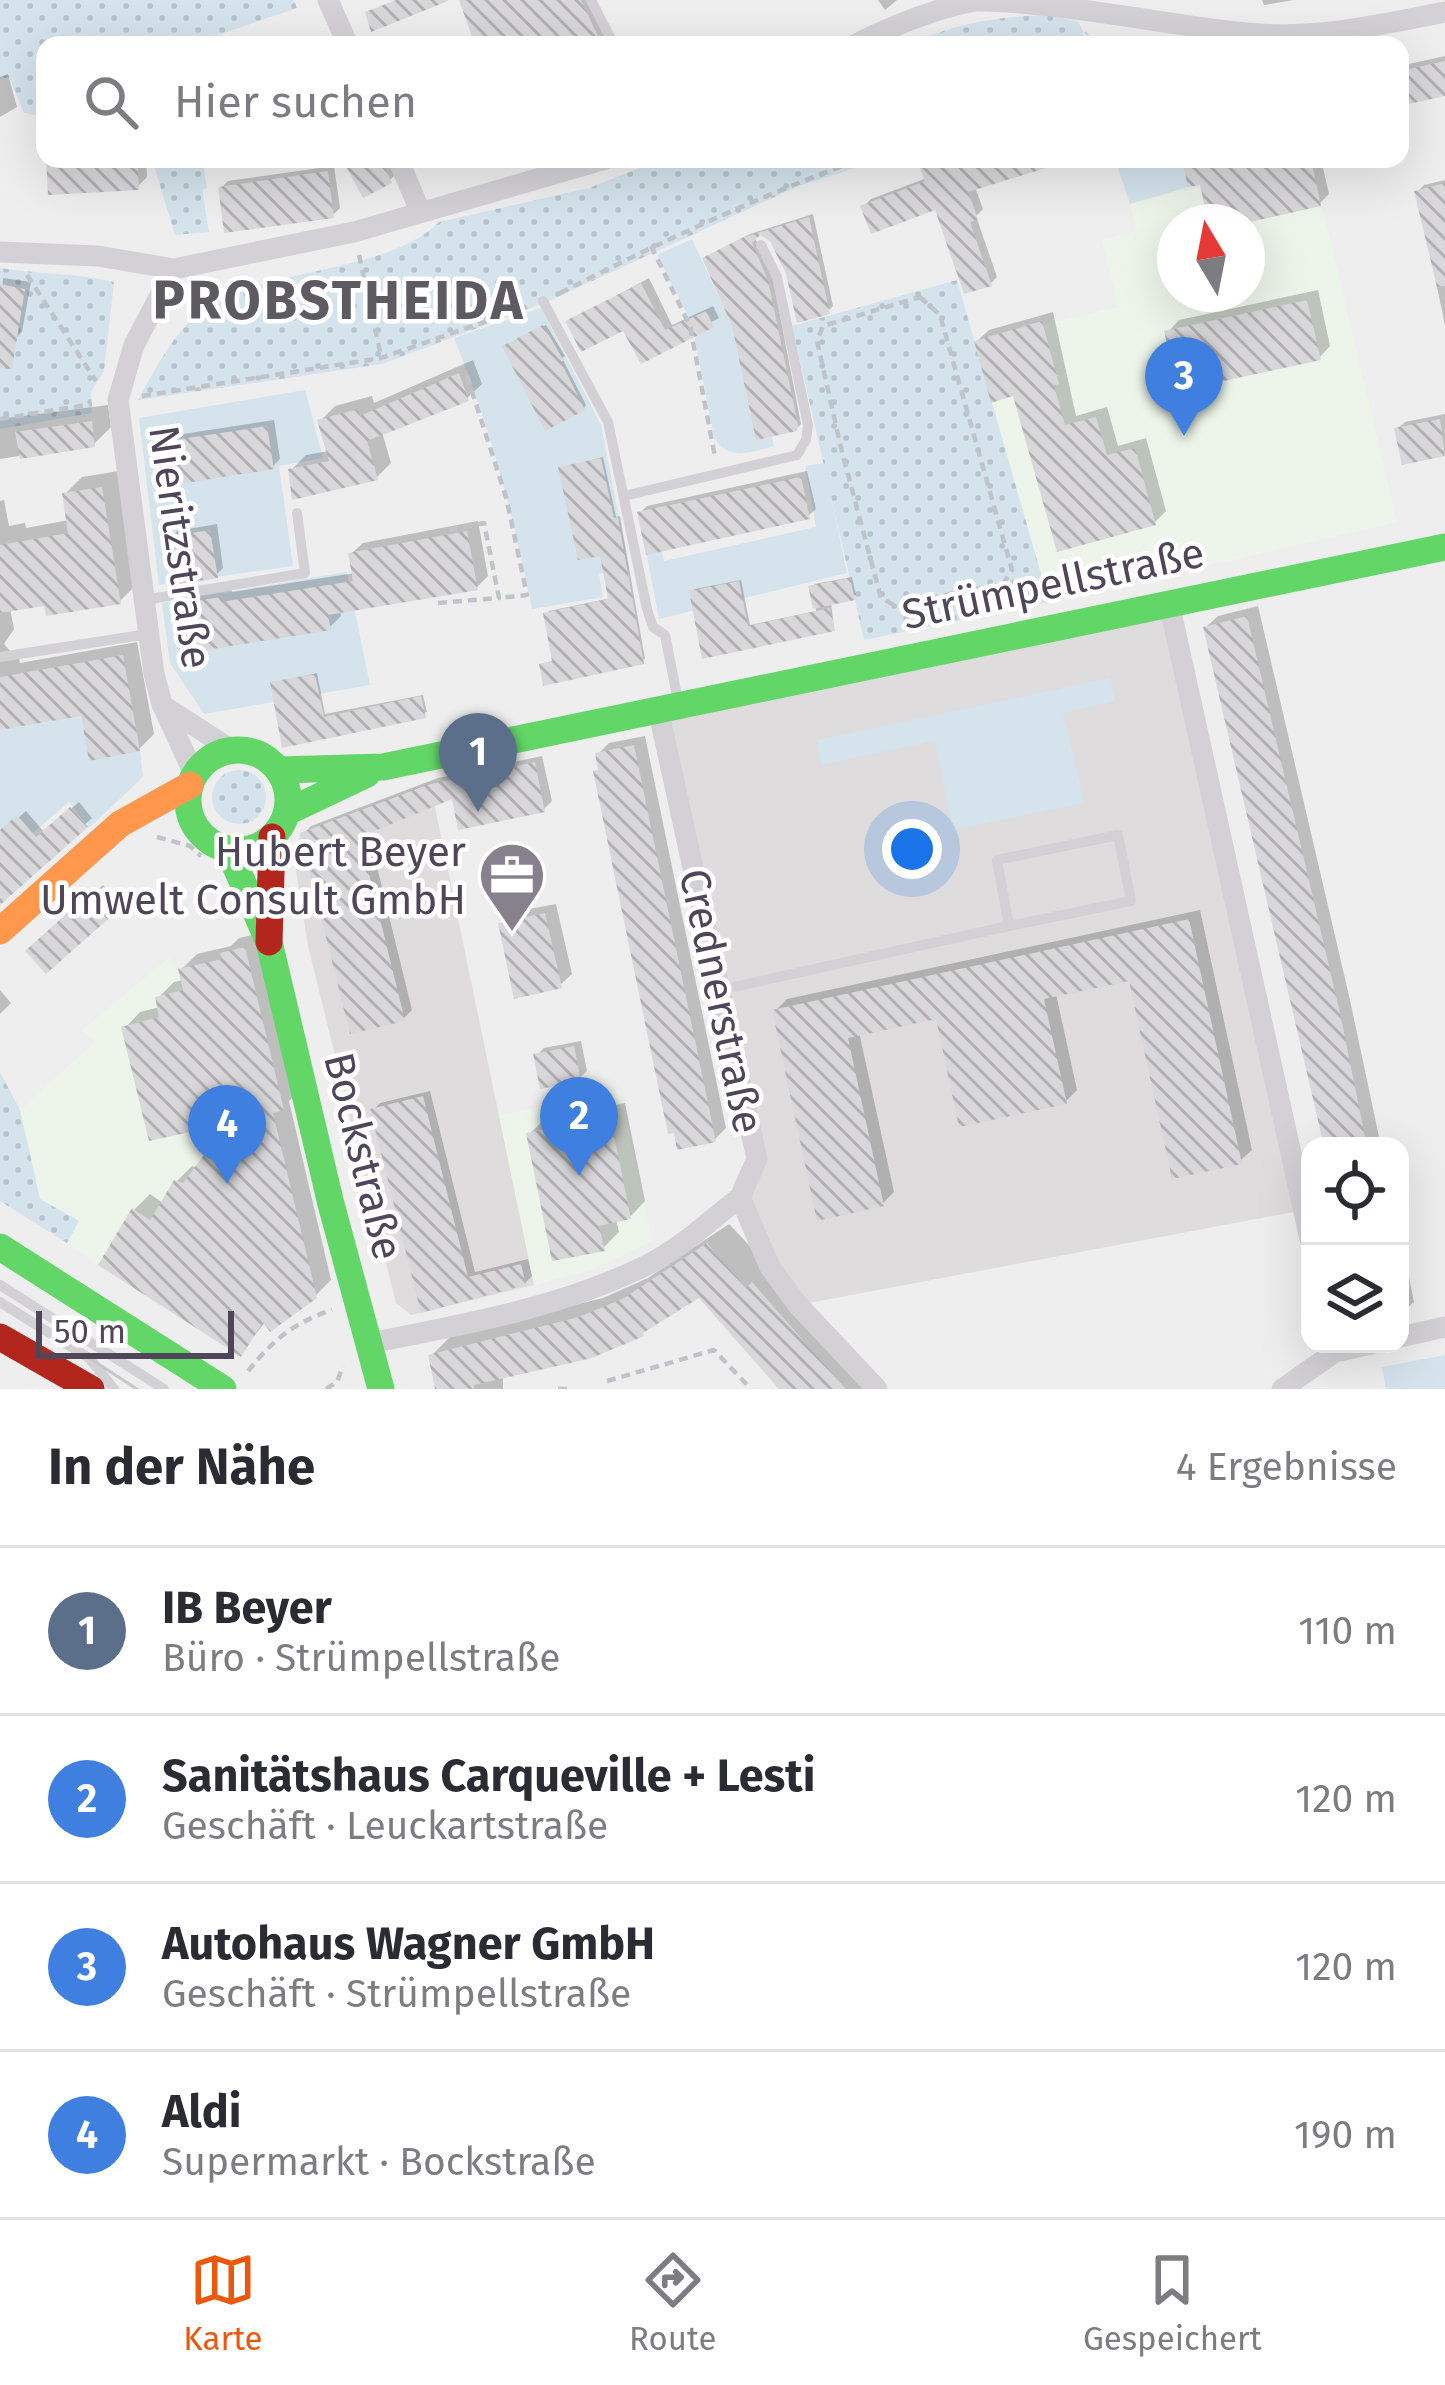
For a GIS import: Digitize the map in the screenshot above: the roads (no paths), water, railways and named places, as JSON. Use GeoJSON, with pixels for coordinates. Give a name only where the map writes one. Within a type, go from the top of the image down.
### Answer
{"type":"FeatureCollection","features":[{"type":"Feature","properties":{"kind":"street"},"geometry":{"type":"LineString","coordinates":[[328,0],[344,36]]}},
{"type":"Feature","properties":{"kind":"street"},"geometry":{"type":"LineString","coordinates":[[872,36],[976,0],[1050,1],[1247,33],[1303,34],[1411,9],[1445,12]]}},
{"type":"Feature","properties":{"kind":"street"},"geometry":{"type":"LineString","coordinates":[[402,168],[421,211]]}},
{"type":"Feature","properties":{"kind":"street"},"geometry":{"type":"LineString","coordinates":[[6,252],[98,256],[174,269],[354,232],[583,168]]}},
{"type":"Feature","properties":{"kind":"street","name":"Nieritzstraße"},"geometry":{"type":"LineString","coordinates":[[174,269],[134,344],[118,400],[148,634],[162,704],[192,779]]}},
{"type":"Feature","properties":{"kind":"street","name":"Strümpellstraße"},"geometry":{"type":"LineString","coordinates":[[279,770],[383,766],[1445,547]]}},
{"type":"Feature","properties":{"kind":"street"},"geometry":{"type":"LineString","coordinates":[[1168,602],[1301,1199]]}},
{"type":"Feature","properties":{"kind":"street","name":"Nieritzstraße"},"geometry":{"type":"LineString","coordinates":[[162,704],[232,750]]}},
{"type":"Feature","properties":{"kind":"street","name":"Crednerstraße"},"geometry":{"type":"LineString","coordinates":[[668,706],[720,991],[757,1159],[740,1198],[770,1267],[798,1305],[878,1389]]}},
{"type":"Feature","properties":{"kind":"street"},"geometry":{"type":"LineString","coordinates":[[0,931],[120,824],[192,779],[217,754],[232,750],[258,753],[279,770],[286,783],[287,812],[272,837],[259,846],[228,849],[215,845],[195,826],[188,798],[192,779]]}},
{"type":"Feature","properties":{"kind":"street","name":"Strümpellstraße"},"geometry":{"type":"LineString","coordinates":[[287,812],[383,766]]}},
{"type":"Feature","properties":{"kind":"street"},"geometry":{"type":"LineString","coordinates":[[120,824],[195,826]]}},
{"type":"Feature","properties":{"kind":"street","name":"Bockstraße"},"geometry":{"type":"LineString","coordinates":[[269,943],[272,837]]}},
{"type":"Feature","properties":{"kind":"street","name":"Bockstraße"},"geometry":{"type":"LineString","coordinates":[[228,849],[269,943],[375,1365]]}},
{"type":"Feature","properties":{"kind":"street"},"geometry":{"type":"LineString","coordinates":[[351,1389],[375,1365],[445,1328],[600,1286],[653,1262],[740,1198]]}},
{"type":"Feature","properties":{"kind":"street"},"geometry":{"type":"LineString","coordinates":[[0,1247],[223,1389]]}},
{"type":"Feature","properties":{"kind":"street"},"geometry":{"type":"LineString","coordinates":[[1409,1335],[1445,1328]]}},
{"type":"Feature","properties":{"kind":"street"},"geometry":{"type":"LineString","coordinates":[[0,1336],[91,1389]]}},
{"type":"Feature","properties":{"kind":"street"},"geometry":{"type":"LineString","coordinates":[[1282,1389],[1328,1353]]}},
{"type":"Feature","properties":{"kind":"lane"},"geometry":{"type":"LineString","coordinates":[[591,0],[609,36]]}},
{"type":"Feature","properties":{"kind":"lane"},"geometry":{"type":"LineString","coordinates":[[624,496],[797,455],[806,440],[808,425],[776,277],[760,245]]}},
{"type":"Feature","properties":{"kind":"lane"},"geometry":{"type":"LineString","coordinates":[[543,301],[608,422],[647,609],[652,627],[665,635],[668,706]]}},
{"type":"Feature","properties":{"kind":"lane"},"geometry":{"type":"LineString","coordinates":[[144,599],[305,573],[297,513]]}},
{"type":"Feature","properties":{"kind":"lane"},"geometry":{"type":"LineString","coordinates":[[0,657],[148,634]]}},
{"type":"Feature","properties":{"kind":"lane"},"geometry":{"type":"LineString","coordinates":[[720,991],[1131,901],[1118,836],[997,860],[1009,926]]}},
{"type":"Feature","properties":{"kind":"lane"},"geometry":{"type":"LineString","coordinates":[[0,1285],[164,1389]]}},
{"type":"Feature","properties":{"kind":"lane"},"geometry":{"type":"LineString","coordinates":[[0,1302],[89,1358],[114,1389]]}},
{"type":"Feature","properties":{"kind":"tram line"},"geometry":{"type":"LineString","coordinates":[[89,1358],[137,1389]]}},
{"type":"Feature","properties":{"kind":"place","name":"Autohaus Wagner GmbH"},"geometry":{"type":"Point","coordinates":[1184,436]}},
{"type":"Feature","properties":{"kind":"place","name":"IB Beyer"},"geometry":{"type":"Point","coordinates":[478,812]}},
{"type":"Feature","properties":{"kind":"place","name":"Hubert Beyer Umwelt Consult GmbH"},"geometry":{"type":"Point","coordinates":[512,934]}},
{"type":"Feature","properties":{"kind":"place","name":"Sanitätshaus Carqueville + Lesti"},"geometry":{"type":"Point","coordinates":[579,1176]}},
{"type":"Feature","properties":{"kind":"place","name":"Aldi"},"geometry":{"type":"Point","coordinates":[227,1184]}},
{"type":"Feature","properties":{"kind":"district","name":"PROBSTHEIDA"},"geometry":{"type":"Point","coordinates":[339,300]}}]}
